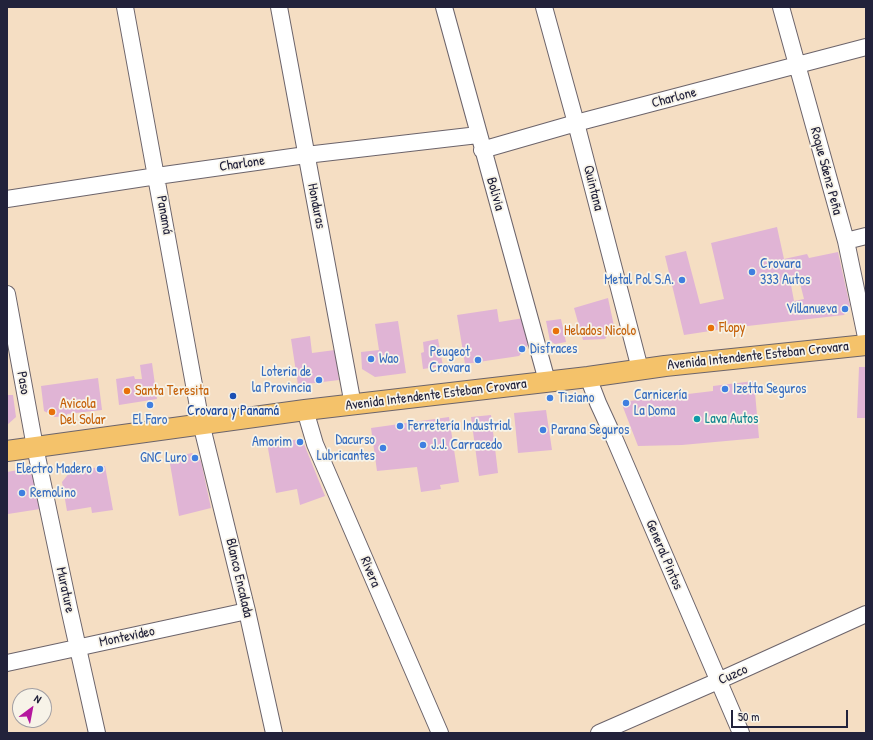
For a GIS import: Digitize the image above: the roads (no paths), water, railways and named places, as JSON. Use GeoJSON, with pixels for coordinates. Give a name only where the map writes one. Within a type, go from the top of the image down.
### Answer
{"type":"FeatureCollection","features":[{"type":"Feature","properties":{"kind":"main road","name":"Avenida Intendente Esteban Crovara"},"geometry":{"type":"LineString","coordinates":[[7,451],[201,423],[305,410],[866,345]]}},
{"type":"Feature","properties":{"kind":"street","name":"Panamá"},"geometry":{"type":"LineString","coordinates":[[125,7],[201,423]]}},
{"type":"Feature","properties":{"kind":"street","name":"Honduras"},"geometry":{"type":"LineString","coordinates":[[279,7],[354,405]]}},
{"type":"Feature","properties":{"kind":"street","name":"Bolivia"},"geometry":{"type":"LineString","coordinates":[[444,7],[482,150],[547,381]]}},
{"type":"Feature","properties":{"kind":"street","name":"Quintana"},"geometry":{"type":"LineString","coordinates":[[544,7],[640,370]]}},
{"type":"Feature","properties":{"kind":"street","name":"Roque Sáenz Peña"},"geometry":{"type":"LineString","coordinates":[[780,7],[846,241],[866,337]]}},
{"type":"Feature","properties":{"kind":"street","name":"Charlone"},"geometry":{"type":"LineString","coordinates":[[482,150],[866,47]]}},
{"type":"Feature","properties":{"kind":"street","name":"Charlone"},"geometry":{"type":"LineString","coordinates":[[7,199],[306,155],[478,135]]}},
{"type":"Feature","properties":{"kind":"street"},"geometry":{"type":"LineString","coordinates":[[846,241],[866,236]]}},
{"type":"Feature","properties":{"kind":"street","name":"Paso"},"geometry":{"type":"LineString","coordinates":[[7,294],[35,447]]}},
{"type":"Feature","properties":{"kind":"street","name":"General Pintos"},"geometry":{"type":"LineString","coordinates":[[588,377],[741,733]]}},
{"type":"Feature","properties":{"kind":"street","name":"Rivera"},"geometry":{"type":"LineString","coordinates":[[305,410],[315,444],[440,733]]}},
{"type":"Feature","properties":{"kind":"street","name":"Blanco Encalada"},"geometry":{"type":"LineString","coordinates":[[201,423],[247,611],[274,733]]}},
{"type":"Feature","properties":{"kind":"street","name":"Murature"},"geometry":{"type":"LineString","coordinates":[[35,447],[96,733]]}},
{"type":"Feature","properties":{"kind":"street","name":"Montevideo"},"geometry":{"type":"LineString","coordinates":[[7,663],[247,611]]}},
{"type":"Feature","properties":{"kind":"street","name":"Cuzco"},"geometry":{"type":"LineString","coordinates":[[599,733],[718,682],[866,614]]}},
{"type":"Feature","properties":{"kind":"place","name":"Crovara 333 Autos"},"geometry":{"type":"Point","coordinates":[752,272]}},
{"type":"Feature","properties":{"kind":"place","name":"Metal Pol S.A."},"geometry":{"type":"Point","coordinates":[682,280]}},
{"type":"Feature","properties":{"kind":"place","name":"Villanueva"},"geometry":{"type":"Point","coordinates":[845,309]}},
{"type":"Feature","properties":{"kind":"place","name":"Flopy"},"geometry":{"type":"Point","coordinates":[711,328]}},
{"type":"Feature","properties":{"kind":"place","name":"Helados Nicolo"},"geometry":{"type":"Point","coordinates":[556,331]}},
{"type":"Feature","properties":{"kind":"place","name":"Disfraces"},"geometry":{"type":"Point","coordinates":[522,349]}},
{"type":"Feature","properties":{"kind":"place","name":"Wao"},"geometry":{"type":"Point","coordinates":[371,359]}},
{"type":"Feature","properties":{"kind":"place","name":"Peugeot Crovara"},"geometry":{"type":"Point","coordinates":[478,360]}},
{"type":"Feature","properties":{"kind":"place","name":"Loteria de la Provincia"},"geometry":{"type":"Point","coordinates":[319,380]}},
{"type":"Feature","properties":{"kind":"place","name":"Izetta Seguros"},"geometry":{"type":"Point","coordinates":[725,389]}},
{"type":"Feature","properties":{"kind":"place","name":"Santa Teresita"},"geometry":{"type":"Point","coordinates":[127,391]}},
{"type":"Feature","properties":{"kind":"place","name":"Crovara y Panamá"},"geometry":{"type":"Point","coordinates":[233,396]}},
{"type":"Feature","properties":{"kind":"place","name":"Tiziano"},"geometry":{"type":"Point","coordinates":[550,398]}},
{"type":"Feature","properties":{"kind":"place","name":"Carnicería La Doma"},"geometry":{"type":"Point","coordinates":[626,403]}},
{"type":"Feature","properties":{"kind":"place","name":"El Faro"},"geometry":{"type":"Point","coordinates":[150,405]}},
{"type":"Feature","properties":{"kind":"place","name":"Avicola Del Solar"},"geometry":{"type":"Point","coordinates":[52,412]}},
{"type":"Feature","properties":{"kind":"place","name":"Lava Autos"},"geometry":{"type":"Point","coordinates":[697,419]}},
{"type":"Feature","properties":{"kind":"place","name":"Ferretería Industrial"},"geometry":{"type":"Point","coordinates":[400,426]}},
{"type":"Feature","properties":{"kind":"place","name":"Parana Seguros"},"geometry":{"type":"Point","coordinates":[543,430]}},
{"type":"Feature","properties":{"kind":"place","name":"Amorim"},"geometry":{"type":"Point","coordinates":[300,442]}},
{"type":"Feature","properties":{"kind":"place","name":"J.J. Carracedo"},"geometry":{"type":"Point","coordinates":[423,445]}},
{"type":"Feature","properties":{"kind":"place","name":"Dacurso Lubricantes"},"geometry":{"type":"Point","coordinates":[383,448]}},
{"type":"Feature","properties":{"kind":"place","name":"GNC Luro"},"geometry":{"type":"Point","coordinates":[195,458]}},
{"type":"Feature","properties":{"kind":"place","name":"Electro Madero"},"geometry":{"type":"Point","coordinates":[100,469]}},
{"type":"Feature","properties":{"kind":"place","name":"Remolino"},"geometry":{"type":"Point","coordinates":[22,493]}}]}
